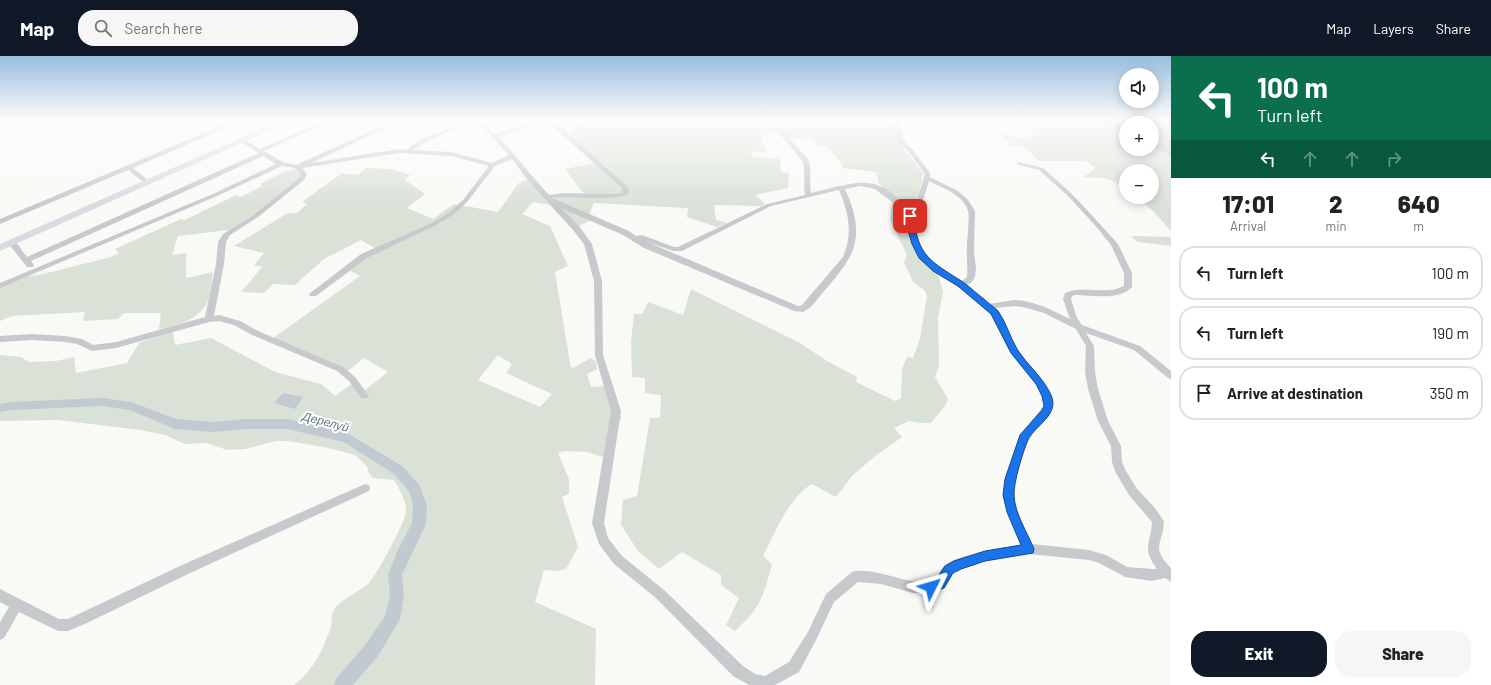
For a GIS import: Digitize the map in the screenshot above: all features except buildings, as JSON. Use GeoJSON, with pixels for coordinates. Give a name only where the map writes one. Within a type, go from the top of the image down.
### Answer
{"type":"FeatureCollection","features":[{"type":"Feature","properties":{"kind":"main road"},"geometry":{"type":"LineString","coordinates":[[0,248],[224,149]]}},
{"type":"Feature","properties":{"kind":"street"},"geometry":{"type":"LineString","coordinates":[[0,222],[170,149]]}},
{"type":"Feature","properties":{"kind":"street"},"geometry":{"type":"LineString","coordinates":[[256,149],[281,164],[297,167],[407,151],[460,155],[493,165]]}},
{"type":"Feature","properties":{"kind":"street"},"geometry":{"type":"LineString","coordinates":[[26,260],[266,149]]}},
{"type":"Feature","properties":{"kind":"street"},"geometry":{"type":"LineString","coordinates":[[297,167],[336,149]]}},
{"type":"Feature","properties":{"kind":"street"},"geometry":{"type":"LineString","coordinates":[[507,149],[529,178],[576,228],[588,244],[598,281],[599,355],[616,411],[598,523],[603,540],[618,560],[660,594],[738,671],[753,680],[767,684],[794,667],[812,636],[830,598],[856,576],[881,578],[913,587],[931,587],[940,584],[942,578],[949,569],[958,564],[985,556],[1029,549],[1089,555],[1102,559],[1125,572],[1152,575],[1169,574]]}},
{"type":"Feature","properties":{"kind":"street"},"geometry":{"type":"LineString","coordinates":[[550,199],[563,196],[618,196],[624,194],[626,191],[625,187],[582,149]]}},
{"type":"Feature","properties":{"kind":"street"},"geometry":{"type":"LineString","coordinates":[[798,149],[807,164],[806,183],[808,195]]}},
{"type":"Feature","properties":{"kind":"street"},"geometry":{"type":"LineString","coordinates":[[908,149],[928,174],[919,204],[910,216]]}},
{"type":"Feature","properties":{"kind":"street"},"geometry":{"type":"LineString","coordinates":[[313,294],[364,256],[432,225],[452,213],[465,201],[493,165],[513,156]]}},
{"type":"Feature","properties":{"kind":"street"},"geometry":{"type":"LineString","coordinates":[[0,286],[215,195],[281,164]]}},
{"type":"Feature","properties":{"kind":"street"},"geometry":{"type":"LineString","coordinates":[[1018,164],[1041,169],[1072,198],[1114,244],[1128,273],[1130,282],[1128,287],[1123,290],[1114,292],[1074,292],[1068,295],[1070,309],[1078,327],[1090,346],[1090,372],[1092,383],[1103,421],[1116,446],[1117,462],[1127,483],[1158,521],[1157,535],[1153,544],[1158,561],[1169,574]]}},
{"type":"Feature","properties":{"kind":"street"},"geometry":{"type":"LineString","coordinates":[[128,167],[148,182]]}},
{"type":"Feature","properties":{"kind":"street"},"geometry":{"type":"LineString","coordinates":[[209,319],[220,264],[222,242],[228,234],[256,216],[302,179],[304,174],[297,167]]}},
{"type":"Feature","properties":{"kind":"street"},"geometry":{"type":"LineString","coordinates":[[927,178],[962,196],[972,211],[970,252],[972,268],[971,277],[968,281],[961,284]]}},
{"type":"Feature","properties":{"kind":"street"},"geometry":{"type":"LineString","coordinates":[[550,199],[626,233],[673,249],[679,249],[769,205],[854,184],[866,184],[889,195],[899,202],[910,216],[913,233],[922,256],[936,269],[961,284],[987,307],[995,312],[1014,351],[1039,382],[1047,396],[1049,406],[1046,412],[1024,437],[1010,479],[1008,495],[1012,512],[1029,549]]}},
{"type":"Feature","properties":{"kind":"street"},"geometry":{"type":"LineString","coordinates":[[626,233],[647,246],[781,303],[797,309],[803,309],[808,305],[846,258],[853,242],[854,236],[847,200],[841,188]]}},
{"type":"Feature","properties":{"kind":"street"},"geometry":{"type":"LineString","coordinates":[[12,243],[35,271]]}},
{"type":"Feature","properties":{"kind":"street"},"geometry":{"type":"LineString","coordinates":[[987,307],[1001,304],[1024,304],[1047,311],[1078,327],[1117,339],[1137,348],[1171,376]]}},
{"type":"Feature","properties":{"kind":"street"},"geometry":{"type":"LineString","coordinates":[[0,339],[32,337],[65,339],[79,341],[92,348],[116,345],[209,319],[219,318],[237,323],[255,333],[340,369],[352,379],[364,396]]}},
{"type":"Feature","properties":{"kind":"street"},"geometry":{"type":"LineString","coordinates":[[0,595],[17,605],[58,624],[68,625],[190,567],[365,488]]}},
{"type":"Feature","properties":{"kind":"street"},"geometry":{"type":"LineString","coordinates":[[0,634],[17,605]]}},
{"type":"Feature","properties":{"kind":"shaded area"},"geometry":{"type":"Polygon","coordinates":[[[581,149],[765,149],[766,152],[751,151],[752,157],[780,159],[781,172],[789,173],[788,188],[755,195],[765,204],[761,206],[714,205],[716,220],[727,223],[717,227],[687,217],[688,208],[594,203],[589,215],[595,218],[573,229],[550,205],[533,202],[522,214],[550,226],[568,266],[555,272],[571,369],[591,358],[596,362],[597,369],[587,374],[591,387],[613,385],[621,417],[615,440],[603,457],[587,452],[564,451],[558,453],[569,479],[569,494],[562,497],[578,547],[566,569],[555,571],[544,570],[535,602],[596,629],[595,685],[294,685],[312,667],[321,652],[331,627],[332,614],[335,608],[343,600],[368,584],[396,537],[405,517],[406,508],[402,495],[394,480],[373,478],[369,473],[367,466],[355,455],[324,447],[288,441],[276,441],[245,449],[227,450],[207,443],[185,444],[165,435],[141,430],[58,420],[0,421],[0,355],[21,357],[29,362],[56,361],[74,357],[76,373],[127,363],[139,343],[173,331],[175,345],[211,338],[275,372],[321,384],[335,396],[356,381],[364,391],[388,372],[364,358],[343,375],[336,369],[269,341],[360,276],[345,268],[375,248],[361,240],[324,259],[295,285],[273,284],[264,293],[241,292],[262,267],[254,265],[264,253],[234,246],[286,214],[297,213],[307,204],[302,202],[342,173],[358,175],[366,168],[391,169],[410,175],[405,180],[425,194],[407,208],[433,219],[454,204],[498,212],[518,184],[522,181],[534,178],[550,197],[584,194],[565,169],[596,163],[581,149]],[[498,355],[478,380],[540,407],[552,394],[506,373],[512,364],[498,355]]]}},
{"type":"Feature","properties":{"kind":"shaded area"},"geometry":{"type":"Polygon","coordinates":[[[829,149],[904,149],[923,173],[919,195],[906,215],[906,222],[912,243],[938,275],[943,291],[938,318],[939,366],[935,377],[948,399],[945,406],[931,423],[909,421],[894,428],[902,437],[875,456],[852,476],[836,497],[812,484],[796,498],[783,516],[763,556],[772,564],[760,601],[744,623],[735,631],[726,625],[739,598],[721,585],[721,575],[682,552],[659,569],[638,551],[621,525],[623,500],[637,496],[650,418],[660,418],[661,395],[645,393],[645,378],[632,377],[631,342],[634,314],[642,314],[648,302],[683,315],[691,289],[800,343],[827,361],[857,377],[856,382],[895,401],[901,398],[902,369],[907,357],[913,358],[920,339],[927,296],[925,291],[913,282],[904,262],[907,255],[890,220],[892,202],[877,191],[883,187],[879,184],[876,172],[843,168],[839,160],[829,149]]]}},
{"type":"Feature","properties":{"kind":"shaded area"},"geometry":{"type":"Polygon","coordinates":[[[1027,149],[1119,149],[1119,156],[1159,156],[1159,150],[1171,156],[1171,231],[1145,204],[1159,204],[1159,164],[1119,164],[1119,185],[1104,178],[1084,177],[1096,168],[1086,161],[1040,161],[1027,149]]]}},
{"type":"Feature","properties":{"kind":"shaded area"},"geometry":{"type":"Polygon","coordinates":[[[1159,149],[1171,149],[1171,156],[1159,150],[1159,149]]]}},
{"type":"Feature","properties":{"kind":"shaded area"},"geometry":{"type":"Polygon","coordinates":[[[302,169],[305,172],[305,177],[237,229],[178,236],[172,255],[186,253],[186,278],[213,272],[207,303],[198,314],[192,318],[172,326],[159,329],[161,313],[124,313],[118,319],[83,321],[85,312],[12,316],[0,321],[0,287],[25,277],[111,257],[119,253],[115,249],[181,219],[185,220],[236,195],[241,197],[262,186],[260,184],[286,171],[302,169]]]}},
{"type":"Feature","properties":{"kind":"shaded area"},"geometry":{"type":"Polygon","coordinates":[[[1131,237],[1171,237],[1171,246],[1138,242],[1131,237]]]}},
{"type":"Feature","properties":{"kind":"shaded area"},"geometry":{"type":"Polygon","coordinates":[[[283,393],[303,397],[295,409],[274,403],[283,393]]]}},
{"type":"Feature","properties":{"kind":"waterway","name":"Дерелуй"},"geometry":{"type":"LineString","coordinates":[[0,408],[11,406],[102,402],[131,406],[175,424],[214,427],[244,424],[287,424],[347,438],[398,470],[414,488],[420,505],[419,524],[402,557],[395,575],[397,595],[392,619],[372,650],[342,685]]}},
{"type":"Feature","properties":{"kind":"route"},"geometry":{"type":"LineString","coordinates":[[910,216],[911,227],[916,244],[922,256],[936,269],[961,284],[977,299],[995,312],[1014,351],[1039,382],[1047,396],[1049,406],[1046,412],[1024,437],[1016,466],[1010,479],[1008,495],[1012,512],[1029,549],[985,556],[958,564],[949,569],[942,578],[940,584],[931,587]]}}]}
